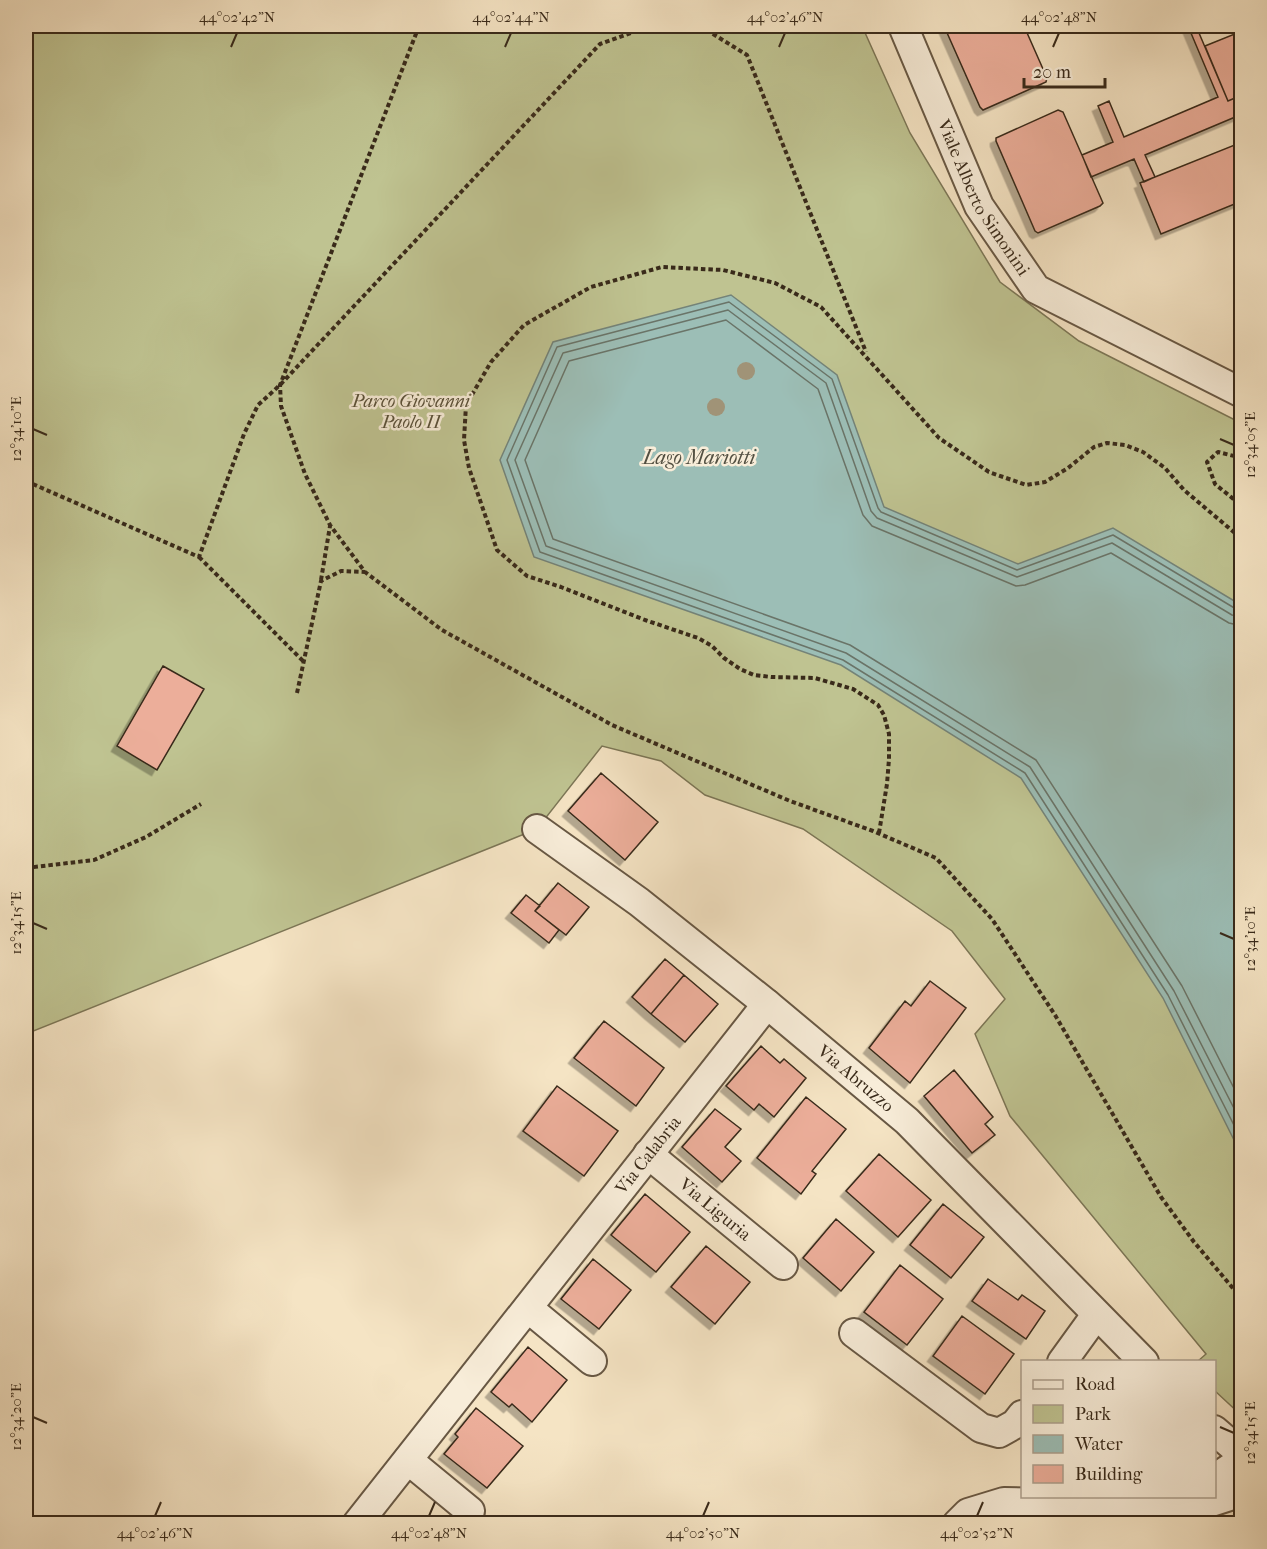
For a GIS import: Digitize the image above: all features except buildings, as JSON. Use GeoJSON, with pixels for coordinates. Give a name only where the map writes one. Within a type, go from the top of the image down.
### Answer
{"type":"FeatureCollection","features":[{"type":"Feature","properties":{"kind":"street","name":"Viale Alberto Simonini"},"geometry":{"type":"LineString","coordinates":[[903,26],[979,206],[1036,289],[1242,393]]}},
{"type":"Feature","properties":{"kind":"street","name":"Via Abruzzo"},"geometry":{"type":"LineString","coordinates":[[537,829],[639,902],[767,1004],[907,1121],[1142,1360]]}},
{"type":"Feature","properties":{"kind":"street","name":"Via Calabria"},"geometry":{"type":"LineString","coordinates":[[357,1524],[767,1004]]}},
{"type":"Feature","properties":{"kind":"street","name":"Via Liguria"},"geometry":{"type":"LineString","coordinates":[[648,1154],[783,1265]]}},
{"type":"Feature","properties":{"kind":"street"},"geometry":{"type":"LineString","coordinates":[[528,1308],[592,1361]]}},
{"type":"Feature","properties":{"kind":"street"},"geometry":{"type":"LineString","coordinates":[[1063,1360],[1096,1315]]}},
{"type":"Feature","properties":{"kind":"street"},"geometry":{"type":"LineString","coordinates":[[854,1333],[981,1428],[999,1433],[1016,1424],[1021,1418]]}},
{"type":"Feature","properties":{"kind":"street"},"geometry":{"type":"LineString","coordinates":[[1216,1431],[1242,1454]]}},
{"type":"Feature","properties":{"kind":"street"},"geometry":{"type":"LineString","coordinates":[[408,1460],[470,1511]]}},
{"type":"Feature","properties":{"kind":"street"},"geometry":{"type":"LineString","coordinates":[[1216,1478],[1242,1460]]}},
{"type":"Feature","properties":{"kind":"street"},"geometry":{"type":"LineString","coordinates":[[957,1524],[968,1513],[1004,1502],[1199,1506],[1242,1491]]}},
{"type":"Feature","properties":{"kind":"street"},"geometry":{"type":"LineString","coordinates":[[1146,1505],[1170,1498]]}},
{"type":"Feature","properties":{"kind":"path"},"geometry":{"type":"LineString","coordinates":[[419,26],[280,386],[281,406],[305,474],[330,525],[366,572],[442,630],[612,725],[790,801],[879,833],[936,858],[992,919],[1055,1015],[1161,1197],[1194,1242],[1242,1299]]}},
{"type":"Feature","properties":{"kind":"path"},"geometry":{"type":"LineString","coordinates":[[199,556],[244,434],[258,405],[280,386],[600,44],[651,26]]}},
{"type":"Feature","properties":{"kind":"path"},"geometry":{"type":"LineString","coordinates":[[700,26],[747,55],[867,356]]}},
{"type":"Feature","properties":{"kind":"path"},"geometry":{"type":"LineString","coordinates":[[879,833],[887,784],[889,734],[884,715],[878,705],[853,689],[815,678],[754,675],[740,669],[699,638],[527,576],[497,550],[468,468],[464,440],[466,405],[491,362],[524,325],[591,287],[662,267],[723,270],[765,280],[821,307],[939,438],[989,472],[1026,485],[1045,482],[1068,468],[1094,447],[1107,443],[1125,445],[1143,452],[1165,468],[1184,490],[1242,539]]}},
{"type":"Feature","properties":{"kind":"path"},"geometry":{"type":"LineString","coordinates":[[1242,458],[1218,452],[1207,462],[1215,484],[1242,506]]}},
{"type":"Feature","properties":{"kind":"path"},"geometry":{"type":"LineString","coordinates":[[26,481],[199,556],[304,662]]}},
{"type":"Feature","properties":{"kind":"path"},"geometry":{"type":"LineString","coordinates":[[297,693],[321,581],[330,525]]}},
{"type":"Feature","properties":{"kind":"path"},"geometry":{"type":"LineString","coordinates":[[321,581],[341,571],[366,572]]}},
{"type":"Feature","properties":{"kind":"path"},"geometry":{"type":"LineString","coordinates":[[26,868],[94,860],[146,837],[201,804]]}},
{"type":"Feature","properties":{"kind":"green space","name":"Parco Giovanni Paolo II"},"geometry":{"type":"Polygon","coordinates":[[[26,26],[862,26],[910,133],[1000,282],[1079,341],[1241,423],[1241,1415],[1216,1392],[1216,1360],[1199,1360],[1206,1354],[1010,1116],[975,1034],[1005,999],[952,931],[803,829],[705,795],[661,761],[602,746],[537,829],[26,1034],[26,26]]]}},
{"type":"Feature","properties":{"kind":"water","name":"Lago Mariotti"},"geometry":{"type":"Polygon","coordinates":[[[731,295],[837,375],[884,507],[1018,564],[1113,528],[1241,605],[1241,1154],[1163,998],[1021,778],[841,665],[534,557],[500,460],[553,342],[731,295]]]}}]}
